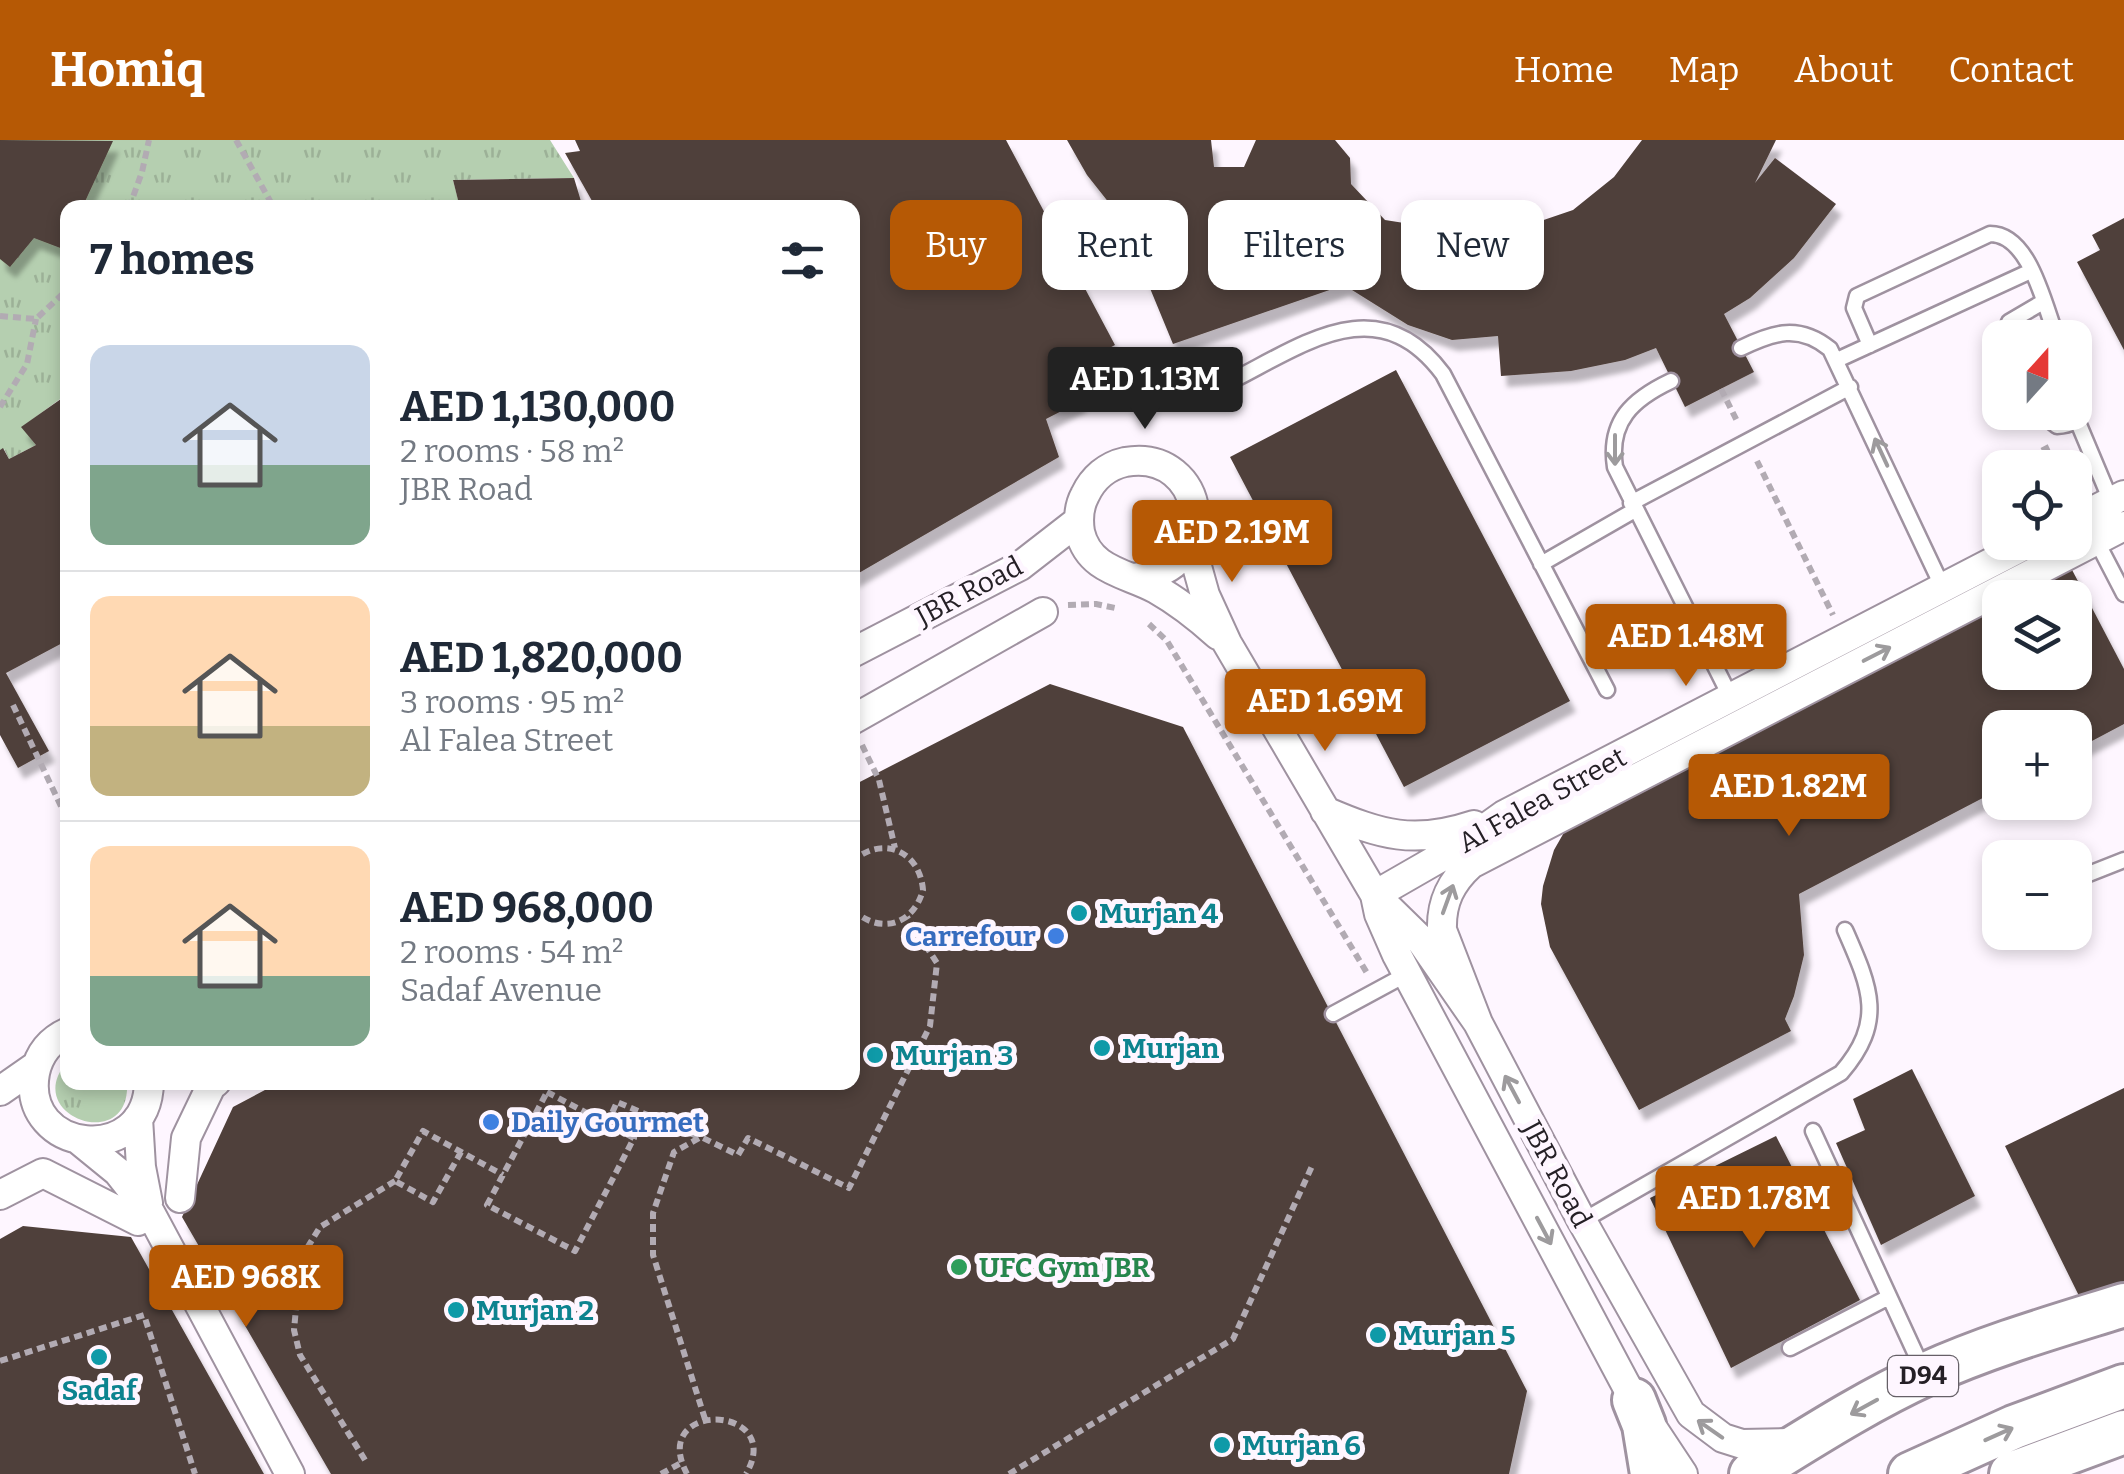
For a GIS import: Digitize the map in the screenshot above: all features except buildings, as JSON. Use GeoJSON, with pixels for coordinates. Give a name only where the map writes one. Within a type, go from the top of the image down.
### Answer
{"type":"FeatureCollection","features":[{"type":"Feature","properties":{"kind":"main road","name":"D94"},"geometry":{"type":"LineString","coordinates":[[1751,1474],[1926,1375],[1985,1350],[2124,1306]]}},
{"type":"Feature","properties":{"kind":"main road"},"geometry":{"type":"LineString","coordinates":[[1910,1474],[2014,1427],[2124,1386]]}},
{"type":"Feature","properties":{"kind":"main road"},"geometry":{"type":"LineString","coordinates":[[1634,1400],[1647,1438],[1652,1474]]}},
{"type":"Feature","properties":{"kind":"main road"},"geometry":{"type":"LineString","coordinates":[[2032,1470],[2124,1432]]}},
{"type":"Feature","properties":{"kind":"street","name":"JBR Road"},"geometry":{"type":"LineString","coordinates":[[1227,643],[1183,606],[1101,566],[1081,538],[1078,520],[1090,484],[1104,471],[1140,460],[1176,474],[1188,489],[1195,507],[1196,526],[1190,544],[1205,595],[1227,643],[1374,895],[1407,974],[1634,1400],[1682,1474]]}},
{"type":"Feature","properties":{"kind":"street","name":"Al Falea Street"},"geometry":{"type":"LineString","coordinates":[[1478,1024],[1442,930],[1442,915],[1451,886],[1472,864],[2096,540],[2120,507]]}},
{"type":"Feature","properties":{"kind":"street"},"geometry":{"type":"LineString","coordinates":[[2092,515],[2120,507]]}},
{"type":"Feature","properties":{"kind":"street","name":"JBR Road"},"geometry":{"type":"LineString","coordinates":[[860,649],[1020,566],[1078,520]]}},
{"type":"Feature","properties":{"kind":"street"},"geometry":{"type":"LineString","coordinates":[[1132,578],[1167,570],[1181,559],[1190,544]]}},
{"type":"Feature","properties":{"kind":"street","name":"Al Falea Street"},"geometry":{"type":"LineString","coordinates":[[1374,895],[1462,845],[1504,815],[1997,560]]}},
{"type":"Feature","properties":{"kind":"street"},"geometry":{"type":"LineString","coordinates":[[860,730],[1043,612]]}},
{"type":"Feature","properties":{"kind":"street"},"geometry":{"type":"LineString","coordinates":[[1325,811],[1366,829],[1407,837],[1448,834],[1504,815]]}},
{"type":"Feature","properties":{"kind":"street","name":"JBR Road"},"geometry":{"type":"LineString","coordinates":[[1374,895],[1419,938],[1478,1024],[1690,1414],[1723,1438],[1742,1444],[1804,1442]]}},
{"type":"Feature","properties":{"kind":"street"},"geometry":{"type":"LineString","coordinates":[[0,1092],[36,1066],[49,1044],[60,1037]]}},
{"type":"Feature","properties":{"kind":"street"},"geometry":{"type":"LineString","coordinates":[[36,1066],[35,1098],[42,1113],[52,1126],[80,1141],[118,1172],[290,1474]]}},
{"type":"Feature","properties":{"kind":"street"},"geometry":{"type":"LineString","coordinates":[[80,1141],[113,1138],[138,1118],[148,1090]]}},
{"type":"Feature","properties":{"kind":"street"},"geometry":{"type":"LineString","coordinates":[[180,1198],[186,1138],[209,1090]]}},
{"type":"Feature","properties":{"kind":"street"},"geometry":{"type":"LineString","coordinates":[[138,1118],[144,1218]]}},
{"type":"Feature","properties":{"kind":"street"},"geometry":{"type":"LineString","coordinates":[[0,1195],[43,1172],[144,1218]]}},
{"type":"Feature","properties":{"kind":"lane"},"geometry":{"type":"LineString","coordinates":[[1870,345],[1854,308],[1856,296],[1980,236],[2000,234],[2024,253],[2050,320]]}},
{"type":"Feature","properties":{"kind":"lane"},"geometry":{"type":"LineString","coordinates":[[1837,360],[2031,271]]}},
{"type":"Feature","properties":{"kind":"lane"},"geometry":{"type":"LineString","coordinates":[[2012,320],[2043,302]]}},
{"type":"Feature","properties":{"kind":"lane"},"geometry":{"type":"LineString","coordinates":[[1239,377],[1330,332],[1362,327],[1408,340],[1433,361],[1607,690]]}},
{"type":"Feature","properties":{"kind":"lane"},"geometry":{"type":"LineString","coordinates":[[1741,348],[1771,334],[1796,332],[1820,342],[1837,360],[1943,588]]}},
{"type":"Feature","properties":{"kind":"lane"},"geometry":{"type":"LineString","coordinates":[[1672,381],[1637,399],[1616,430],[1615,467],[1731,698]]}},
{"type":"Feature","properties":{"kind":"lane"},"geometry":{"type":"LineString","coordinates":[[1541,564],[1633,506],[1850,387]]}},
{"type":"Feature","properties":{"kind":"lane"},"geometry":{"type":"LineString","coordinates":[[2082,430],[2120,507]]}},
{"type":"Feature","properties":{"kind":"lane"},"geometry":{"type":"LineString","coordinates":[[2096,540],[2124,594]]}},
{"type":"Feature","properties":{"kind":"lane"},"geometry":{"type":"LineString","coordinates":[[2092,873],[2124,860]]}},
{"type":"Feature","properties":{"kind":"lane"},"geometry":{"type":"LineString","coordinates":[[1582,1221],[1841,1073],[1859,1052],[1869,1028],[1871,1000],[1845,930]]}},
{"type":"Feature","properties":{"kind":"lane"},"geometry":{"type":"LineString","coordinates":[[1333,1014],[1407,974]]}},
{"type":"Feature","properties":{"kind":"lane"},"geometry":{"type":"LineString","coordinates":[[1813,1131],[1926,1375]]}},
{"type":"Feature","properties":{"kind":"lane"},"geometry":{"type":"LineString","coordinates":[[1790,1348],[1889,1297]]}},
{"type":"Feature","properties":{"kind":"path"},"geometry":{"type":"LineString","coordinates":[[131,200],[149,140]]}},
{"type":"Feature","properties":{"kind":"path"},"geometry":{"type":"LineString","coordinates":[[236,140],[270,200]]}},
{"type":"Feature","properties":{"kind":"path"},"geometry":{"type":"LineString","coordinates":[[0,407],[26,364],[36,319],[60,296]]}},
{"type":"Feature","properties":{"kind":"path"},"geometry":{"type":"LineString","coordinates":[[0,316],[36,319]]}},
{"type":"Feature","properties":{"kind":"path"},"geometry":{"type":"LineString","coordinates":[[1721,389],[1845,639]]}},
{"type":"Feature","properties":{"kind":"path"},"geometry":{"type":"LineString","coordinates":[[1043,612],[1069,604],[1123,610]]}},
{"type":"Feature","properties":{"kind":"path"},"geometry":{"type":"LineString","coordinates":[[1135,616],[1168,641],[1377,990]]}},
{"type":"Feature","properties":{"kind":"path"},"geometry":{"type":"LineString","coordinates":[[14,705],[60,804]]}},
{"type":"Feature","properties":{"kind":"path"},"geometry":{"type":"LineString","coordinates":[[860,739],[879,780],[896,848],[917,864],[922,877],[919,903],[906,917],[887,925],[874,924],[860,914]]}},
{"type":"Feature","properties":{"kind":"path"},"geometry":{"type":"LineString","coordinates":[[860,857],[872,849],[896,848]]}},
{"type":"Feature","properties":{"kind":"path"},"geometry":{"type":"LineString","coordinates":[[607,1124],[617,1102],[738,1155],[748,1138],[849,1188],[930,1026],[937,962],[906,917]]}},
{"type":"Feature","properties":{"kind":"path"},"geometry":{"type":"LineString","coordinates":[[547,1092],[607,1124],[634,1138],[575,1251],[487,1205],[547,1092]]}},
{"type":"Feature","properties":{"kind":"path"},"geometry":{"type":"LineString","coordinates":[[366,1460],[296,1343],[301,1258],[320,1226],[395,1181],[423,1131],[503,1174]]}},
{"type":"Feature","properties":{"kind":"path"},"geometry":{"type":"LineString","coordinates":[[700,1138],[674,1152],[653,1213],[651,1234],[652,1255],[705,1419]]}},
{"type":"Feature","properties":{"kind":"path"},"geometry":{"type":"LineString","coordinates":[[395,1181],[433,1202],[462,1152]]}},
{"type":"Feature","properties":{"kind":"path"},"geometry":{"type":"LineString","coordinates":[[1009,1474],[1233,1338],[1313,1164]]}},
{"type":"Feature","properties":{"kind":"path"},"geometry":{"type":"LineString","coordinates":[[0,1362],[144,1315],[195,1474]]}},
{"type":"Feature","properties":{"kind":"path"},"geometry":{"type":"LineString","coordinates":[[688,1474],[682,1462],[682,1441],[695,1424],[705,1419],[726,1418],[744,1429],[752,1448],[746,1474]]}},
{"type":"Feature","properties":{"kind":"path"},"geometry":{"type":"LineString","coordinates":[[661,1474],[682,1462]]}},
{"type":"Feature","properties":{"kind":"green space"},"geometry":{"type":"Polygon","coordinates":[[[0,140],[550,140],[574,178],[453,180],[458,200],[60,200],[60,399],[22,427],[36,445],[9,459],[4,449],[0,450],[0,140]]]}},
{"type":"Feature","properties":{"kind":"green space"},"geometry":{"type":"Polygon","coordinates":[[[60,1074],[60,1090],[126,1090],[124,1105],[113,1118],[81,1120],[66,1111],[57,1098],[56,1081],[60,1074]]]}},
{"type":"Feature","properties":{"kind":"place","name":"Murjan 4"},"geometry":{"type":"Point","coordinates":[1079,913]}},
{"type":"Feature","properties":{"kind":"place","name":"Carrefour"},"geometry":{"type":"Point","coordinates":[1056,936]}},
{"type":"Feature","properties":{"kind":"place","name":"Murjan"},"geometry":{"type":"Point","coordinates":[1102,1048]}},
{"type":"Feature","properties":{"kind":"place","name":"Murjan 3"},"geometry":{"type":"Point","coordinates":[875,1055]}},
{"type":"Feature","properties":{"kind":"place","name":"Daily Gourmet"},"geometry":{"type":"Point","coordinates":[491,1122]}},
{"type":"Feature","properties":{"kind":"place","name":"UFC Gym JBR"},"geometry":{"type":"Point","coordinates":[959,1267]}},
{"type":"Feature","properties":{"kind":"place","name":"Murjan 2"},"geometry":{"type":"Point","coordinates":[456,1310]}},
{"type":"Feature","properties":{"kind":"place","name":"Murjan 5"},"geometry":{"type":"Point","coordinates":[1378,1335]}},
{"type":"Feature","properties":{"kind":"place","name":"Sadaf"},"geometry":{"type":"Point","coordinates":[99,1357]}},
{"type":"Feature","properties":{"kind":"place","name":"Murjan 6"},"geometry":{"type":"Point","coordinates":[1222,1445]}}]}
